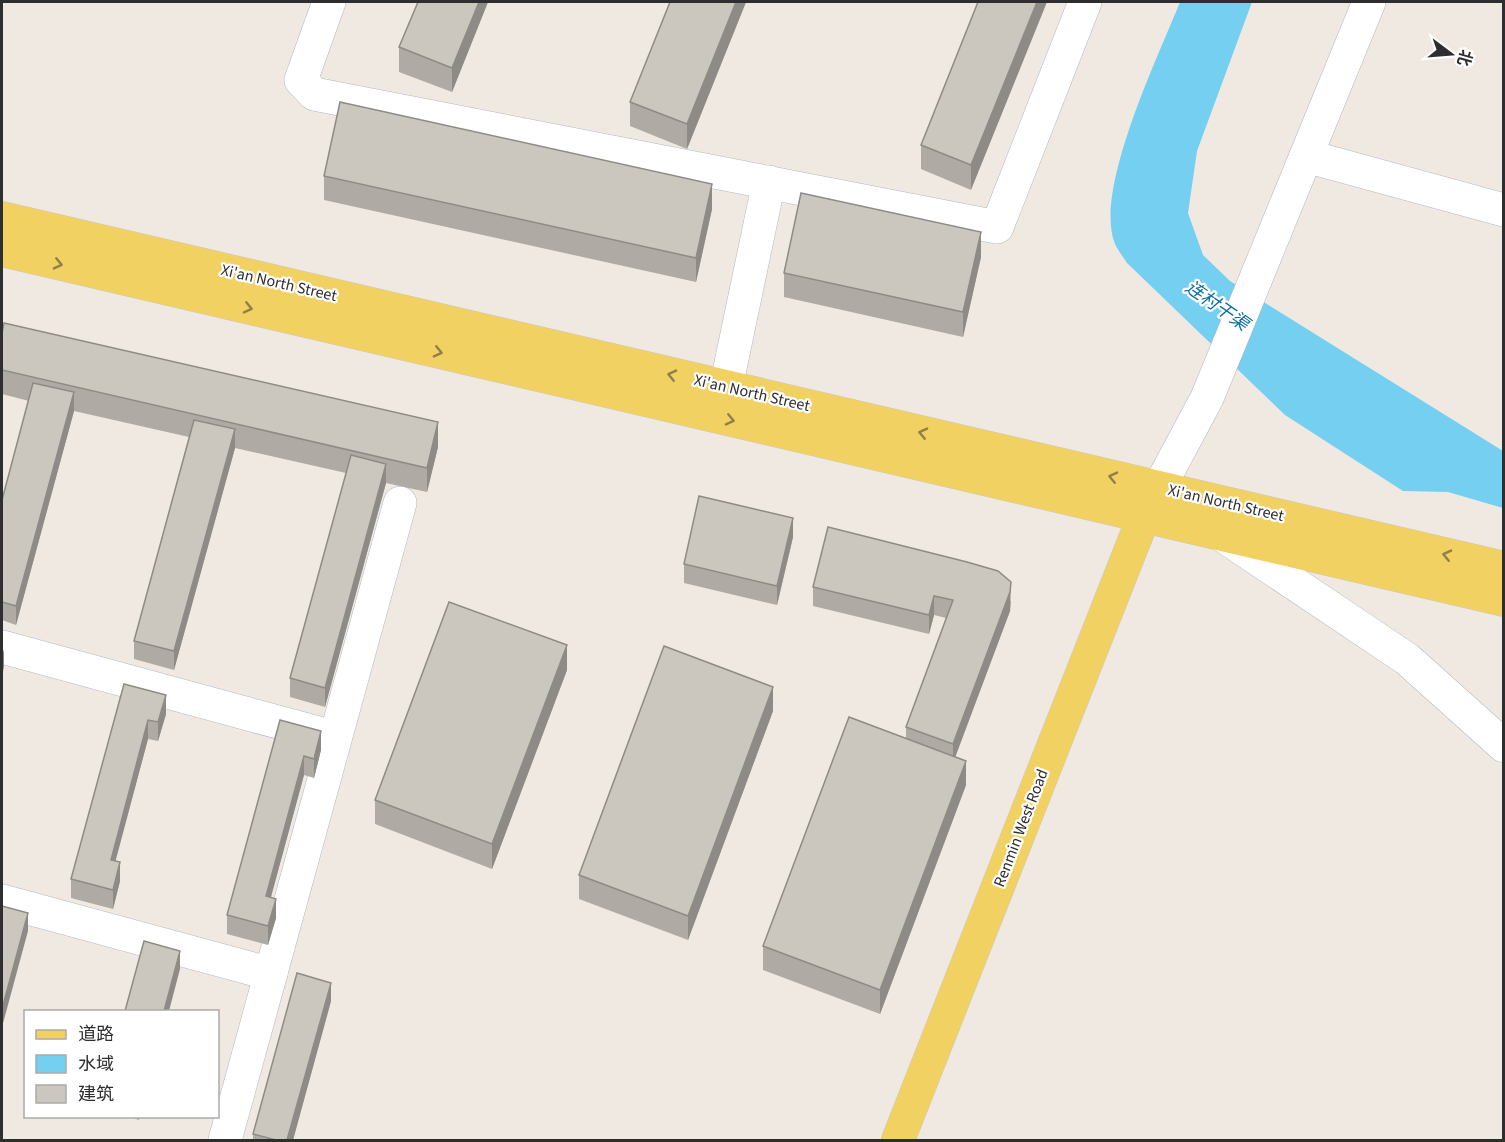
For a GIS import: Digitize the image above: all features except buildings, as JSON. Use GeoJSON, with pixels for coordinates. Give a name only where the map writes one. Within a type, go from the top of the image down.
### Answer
{"type":"FeatureCollection","features":[{"type":"Feature","properties":{"kind":"main road","name":"Xi'an North Street"},"geometry":{"type":"LineString","coordinates":[[2,218],[726,387],[1151,502],[1221,534],[1503,600]]}},
{"type":"Feature","properties":{"kind":"main road","name":"Xi'an North Street"},"geometry":{"type":"LineString","coordinates":[[2,250],[1151,502],[1503,568]]}},
{"type":"Feature","properties":{"kind":"main road","name":"Renmin West Road"},"geometry":{"type":"LineString","coordinates":[[898,1140],[1151,502]]}},
{"type":"Feature","properties":{"kind":"street"},"geometry":{"type":"LineString","coordinates":[[329,2],[301,80],[314,94],[997,226],[1084,2]]}},
{"type":"Feature","properties":{"kind":"street"},"geometry":{"type":"LineString","coordinates":[[1151,502],[1207,398],[1369,2]]}},
{"type":"Feature","properties":{"kind":"street"},"geometry":{"type":"LineString","coordinates":[[1306,156],[1503,210]]}},
{"type":"Feature","properties":{"kind":"street"},"geometry":{"type":"LineString","coordinates":[[726,387],[769,182]]}},
{"type":"Feature","properties":{"kind":"street"},"geometry":{"type":"LineString","coordinates":[[225,1140],[400,503]]}},
{"type":"Feature","properties":{"kind":"street"},"geometry":{"type":"LineString","coordinates":[[1221,534],[1407,658],[1503,746]]}},
{"type":"Feature","properties":{"kind":"street"},"geometry":{"type":"LineString","coordinates":[[2,646],[336,738]]}},
{"type":"Feature","properties":{"kind":"street"},"geometry":{"type":"LineString","coordinates":[[2,901],[271,974]]}},
{"type":"Feature","properties":{"kind":"water","name":"连村干渠"},"geometry":{"type":"Polygon","coordinates":[[[1180,2],[1252,2],[1197,151],[1188,213],[1203,255],[1230,281],[1503,451],[1503,508],[1448,492],[1403,491],[1285,415],[1127,263],[1119,251],[1115,244],[1111,221],[1113,191],[1120,158],[1144,88],[1180,2]]]}}]}
